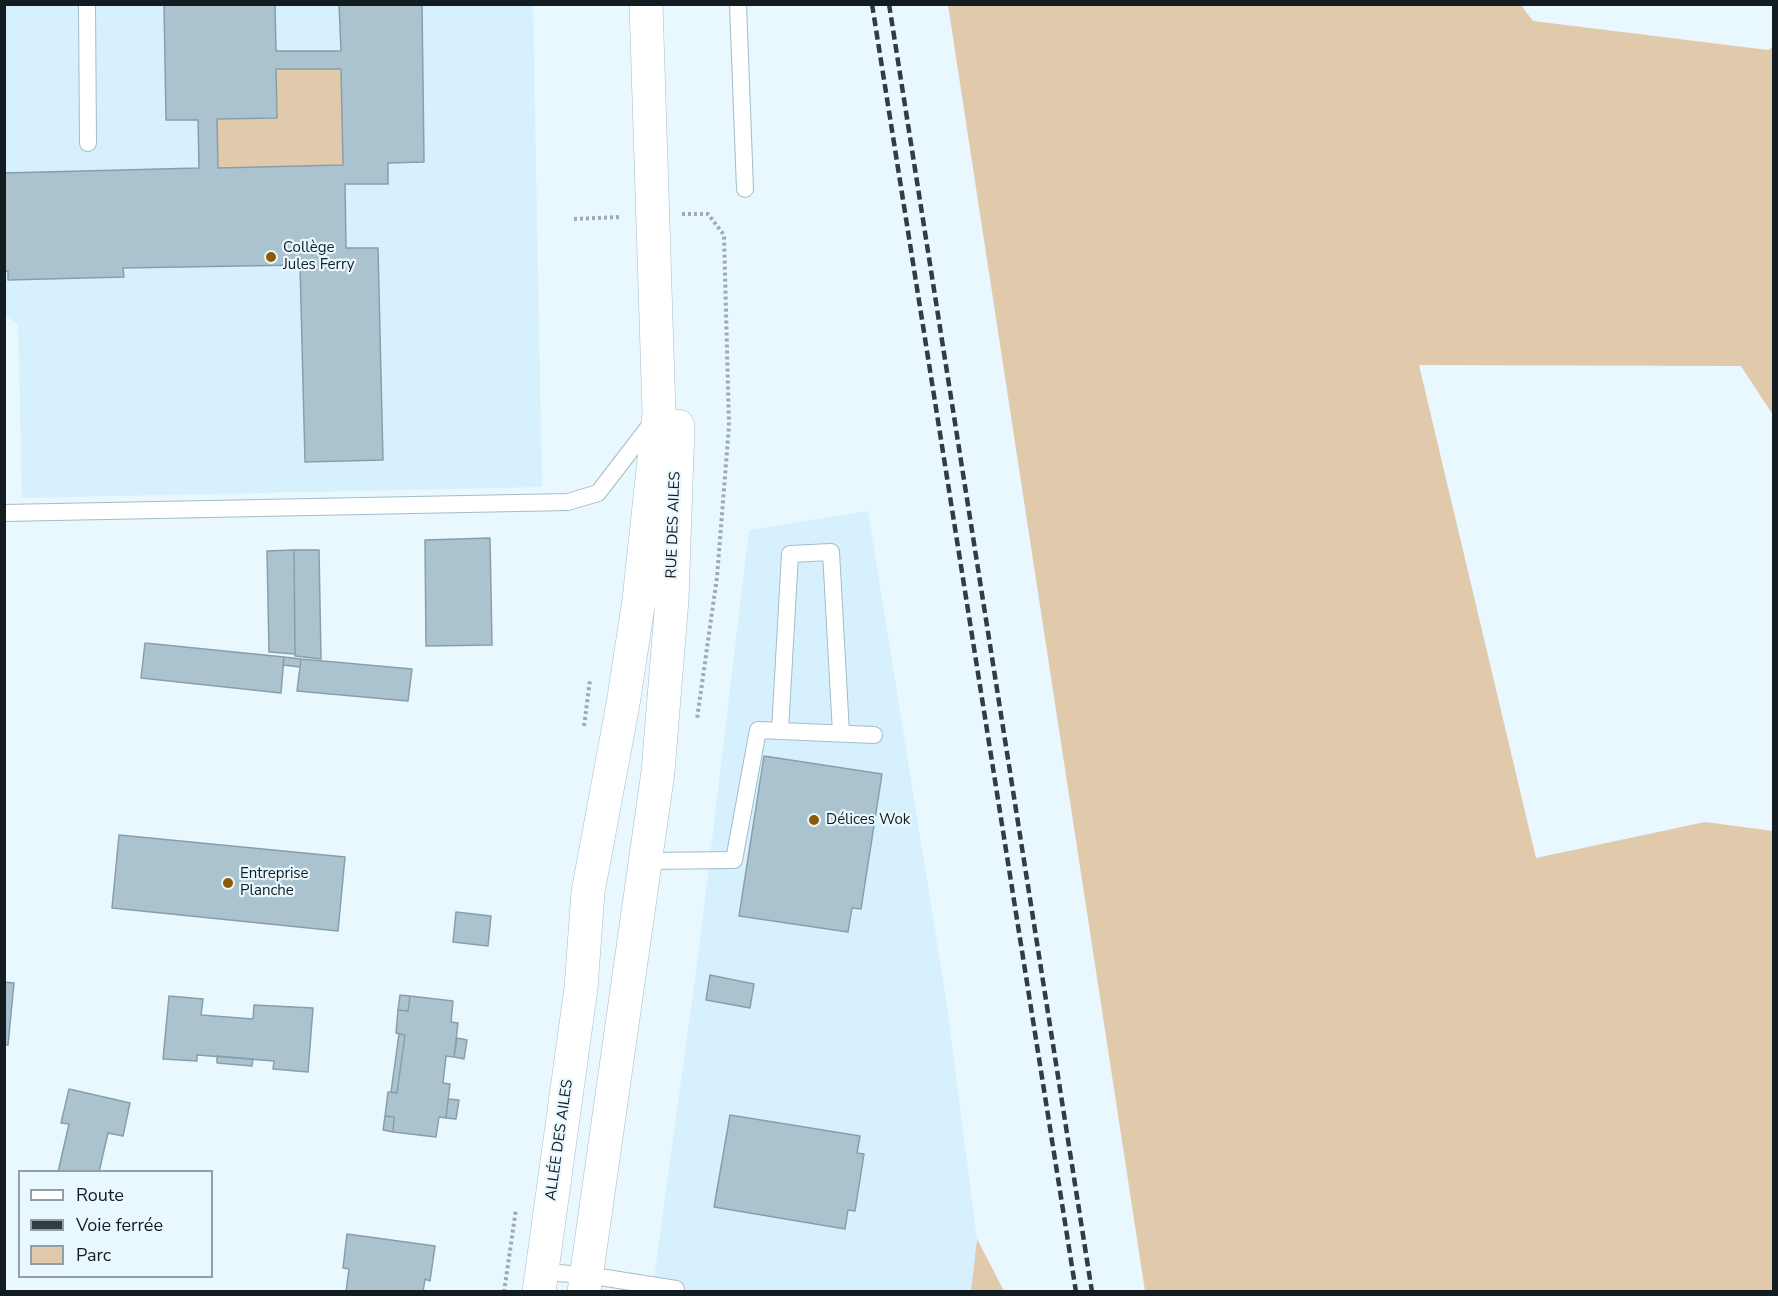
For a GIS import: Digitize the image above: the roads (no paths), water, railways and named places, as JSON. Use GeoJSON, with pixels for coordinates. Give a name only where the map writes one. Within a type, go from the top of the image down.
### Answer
{"type":"FeatureCollection","features":[{"type":"Feature","properties":{"kind":"main road","name":"RUE DES AILES"},"geometry":{"type":"LineString","coordinates":[[581,988],[588,892],[623,704],[639,600],[659,413],[646,4]]}},
{"type":"Feature","properties":{"kind":"main road","name":"RUE DES AILES"},"geometry":{"type":"LineString","coordinates":[[586,1283],[658,772],[672,599],[678,415],[668,4]]}},
{"type":"Feature","properties":{"kind":"main road","name":"ALLÉE DES AILES"},"geometry":{"type":"LineString","coordinates":[[540,1282],[581,988]]}},
{"type":"Feature","properties":{"kind":"lane"},"geometry":{"type":"LineString","coordinates":[[87,4],[88,143]]}},
{"type":"Feature","properties":{"kind":"lane"},"geometry":{"type":"LineString","coordinates":[[738,4],[745,189]]}},
{"type":"Feature","properties":{"kind":"lane"},"geometry":{"type":"LineString","coordinates":[[4,513],[568,501],[598,493],[659,413]]}},
{"type":"Feature","properties":{"kind":"lane"},"geometry":{"type":"LineString","coordinates":[[780,731],[790,554],[831,552],[841,733]]}},
{"type":"Feature","properties":{"kind":"lane"},"geometry":{"type":"LineString","coordinates":[[645,861],[734,861],[758,730],[874,735]]}},
{"type":"Feature","properties":{"kind":"lane"},"geometry":{"type":"LineString","coordinates":[[540,1282],[676,1289]]}},
{"type":"Feature","properties":{"kind":"railway"},"geometry":{"type":"LineString","coordinates":[[872,4],[1076,1292]]}},
{"type":"Feature","properties":{"kind":"railway"},"geometry":{"type":"LineString","coordinates":[[889,4],[1092,1292]]}},
{"type":"Feature","properties":{"kind":"place","name":"Collège Jules Ferry"},"geometry":{"type":"Point","coordinates":[271,257]}},
{"type":"Feature","properties":{"kind":"place","name":"Délices Wok"},"geometry":{"type":"Point","coordinates":[814,820]}},
{"type":"Feature","properties":{"kind":"place","name":"Entreprise Planche"},"geometry":{"type":"Point","coordinates":[228,883]}}]}
